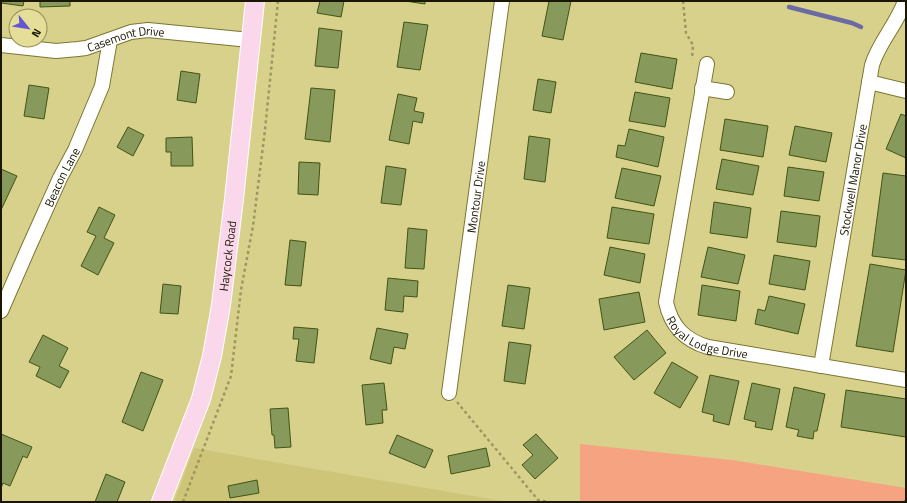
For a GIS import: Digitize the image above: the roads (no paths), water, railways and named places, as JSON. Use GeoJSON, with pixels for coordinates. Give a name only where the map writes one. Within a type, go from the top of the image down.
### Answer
{"type":"FeatureCollection","features":[{"type":"Feature","properties":{"kind":"main road","name":"Haycock Road"},"geometry":{"type":"LineString","coordinates":[[161,502],[201,399],[212,356],[221,306],[255,1]]}},
{"type":"Feature","properties":{"kind":"street","name":"Montour Drive"},"geometry":{"type":"LineString","coordinates":[[449,392],[502,1]]}},
{"type":"Feature","properties":{"kind":"street","name":"Stockwell Manor Drive"},"geometry":{"type":"LineString","coordinates":[[821,366],[872,63],[876,52],[901,12],[905,1]]}},
{"type":"Feature","properties":{"kind":"street","name":"Casemont Drive"},"geometry":{"type":"LineString","coordinates":[[1,45],[56,51],[86,48],[131,32],[148,30],[250,40]]}},
{"type":"Feature","properties":{"kind":"street","name":"Beacon Lane"},"geometry":{"type":"LineString","coordinates":[[1,311],[60,178],[75,150],[102,86],[110,40]]}},
{"type":"Feature","properties":{"kind":"street","name":"Royal Lodge Drive"},"geometry":{"type":"LineString","coordinates":[[706,64],[666,302],[668,312],[677,328],[690,341],[716,349],[906,380]]}},
{"type":"Feature","properties":{"kind":"street"},"geometry":{"type":"LineString","coordinates":[[868,82],[906,91]]}},
{"type":"Feature","properties":{"kind":"street"},"geometry":{"type":"LineString","coordinates":[[702,88],[728,92]]}},
{"type":"Feature","properties":{"kind":"waterway"},"geometry":{"type":"LineString","coordinates":[[789,7],[852,23],[861,27]]}}]}
